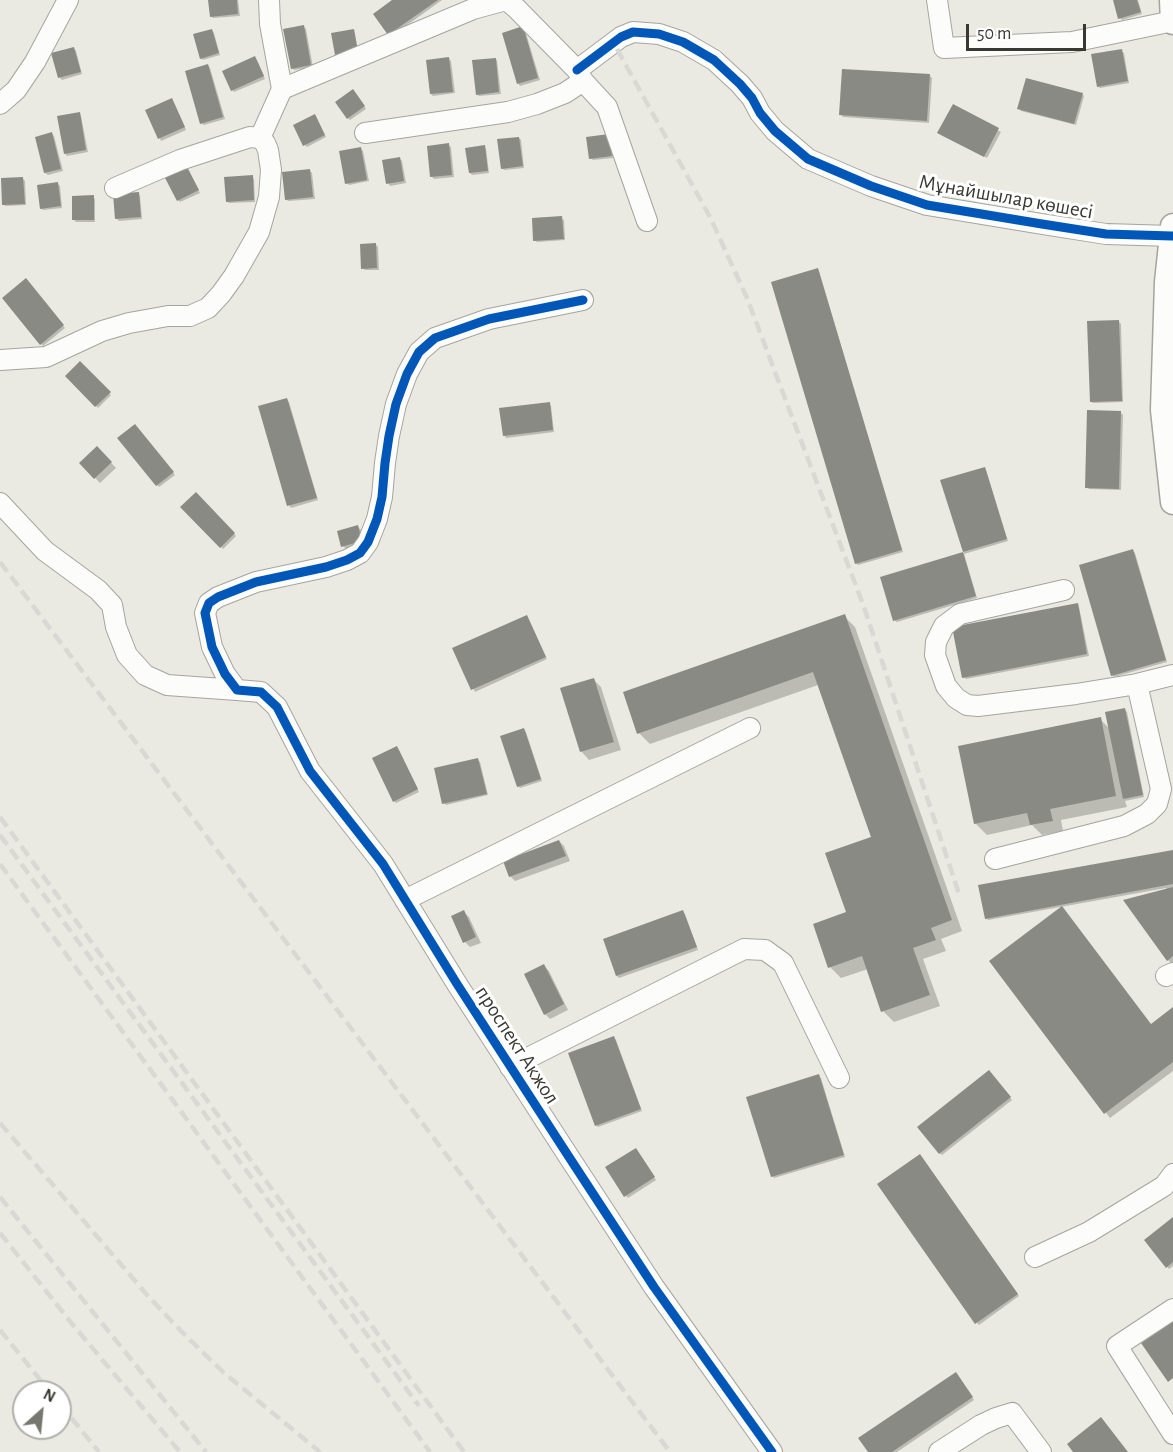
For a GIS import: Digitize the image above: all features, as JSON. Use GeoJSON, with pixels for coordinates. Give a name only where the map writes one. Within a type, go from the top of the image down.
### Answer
{"type":"FeatureCollection","features":[{"type":"Feature","properties":{"kind":"main road"},"geometry":{"type":"LineString","coordinates":[[1172,0],[1173,21]]}},
{"type":"Feature","properties":{"kind":"main road"},"geometry":{"type":"LineString","coordinates":[[1173,226],[1167,282],[1168,409],[1173,502]]}},
{"type":"Feature","properties":{"kind":"street"},"geometry":{"type":"LineString","coordinates":[[0,104],[16,90],[35,62],[68,0]]}},
{"type":"Feature","properties":{"kind":"street"},"geometry":{"type":"LineString","coordinates":[[260,138],[282,89],[270,24],[269,0]]}},
{"type":"Feature","properties":{"kind":"street"},"geometry":{"type":"LineString","coordinates":[[282,89],[472,9],[506,0],[608,107],[647,220]]}},
{"type":"Feature","properties":{"kind":"street"},"geometry":{"type":"LineString","coordinates":[[937,0],[944,48],[1072,42],[1173,21]]}},
{"type":"Feature","properties":{"kind":"street","name":"Мұнайшылар көшесі"},"geometry":{"type":"LineString","coordinates":[[365,133],[508,112],[565,93],[621,37],[633,32],[659,34],[683,42],[714,60],[740,84],[775,131],[808,159],[871,186],[927,205],[1106,234],[1172,236]]}},
{"type":"Feature","properties":{"kind":"street"},"geometry":{"type":"LineString","coordinates":[[0,360],[46,357],[102,331],[129,323],[168,316],[190,316],[208,308],[234,276],[260,232],[271,170],[268,150],[266,143],[260,138],[250,136],[180,160],[115,188]]}},
{"type":"Feature","properties":{"kind":"street"},"geometry":{"type":"LineString","coordinates":[[231,682],[212,647],[205,613],[209,603],[218,597],[256,582],[326,567],[360,553],[368,542],[377,519],[382,497],[384,463],[396,404],[407,374],[419,352],[435,338],[489,319],[583,300]]}},
{"type":"Feature","properties":{"kind":"street","name":"проспект Акжол"},"geometry":{"type":"LineString","coordinates":[[0,503],[45,551],[98,590],[112,605],[116,627],[127,655],[145,675],[167,685],[231,682],[261,692],[277,707],[310,771],[383,864],[510,1067],[654,1287],[772,1452]]}},
{"type":"Feature","properties":{"kind":"street"},"geometry":{"type":"LineString","coordinates":[[1064,590],[960,615],[944,626],[936,642],[935,655],[946,686],[956,698],[967,705],[978,706],[1076,694],[1137,684],[1173,675]]}},
{"type":"Feature","properties":{"kind":"street"},"geometry":{"type":"LineString","coordinates":[[995,859],[1124,826],[1147,814],[1157,804],[1161,789],[1137,684]]}},
{"type":"Feature","properties":{"kind":"street"},"geometry":{"type":"LineString","coordinates":[[405,900],[750,728]]}},
{"type":"Feature","properties":{"kind":"street"},"geometry":{"type":"LineString","coordinates":[[510,1067],[744,949],[765,950],[783,963],[839,1078]]}},
{"type":"Feature","properties":{"kind":"street"},"geometry":{"type":"LineString","coordinates":[[1035,1257],[1089,1232],[1164,1186],[1173,1174]]}},
{"type":"Feature","properties":{"kind":"street"},"geometry":{"type":"LineString","coordinates":[[1173,1310],[1117,1346],[1173,1434]]}},
{"type":"Feature","properties":{"kind":"street"},"geometry":{"type":"LineString","coordinates":[[939,1452],[981,1425],[1012,1413],[1041,1452]]}},
{"type":"Feature","properties":{"kind":"building"},"geometry":{"type":"Polygon","coordinates":[[[208,0],[237,0],[238,14],[210,17],[208,0]]]}},
{"type":"Feature","properties":{"kind":"building"},"geometry":{"type":"Polygon","coordinates":[[[392,0],[438,0],[388,35],[373,14],[392,0]]]}},
{"type":"Feature","properties":{"kind":"building"},"geometry":{"type":"Polygon","coordinates":[[[1113,0],[1137,0],[1141,12],[1118,19],[1113,0]]]}},
{"type":"Feature","properties":{"kind":"building"},"geometry":{"type":"Polygon","coordinates":[[[304,25],[311,65],[291,69],[283,29],[304,25]]]}},
{"type":"Feature","properties":{"kind":"building"},"geometry":{"type":"Polygon","coordinates":[[[523,26],[538,78],[517,84],[502,33],[523,26]]]}},
{"type":"Feature","properties":{"kind":"building"},"geometry":{"type":"Polygon","coordinates":[[[212,29],[219,53],[200,59],[193,34],[212,29]]]}},
{"type":"Feature","properties":{"kind":"building"},"geometry":{"type":"Polygon","coordinates":[[[354,29],[358,51],[335,55],[331,33],[354,29]]]}},
{"type":"Feature","properties":{"kind":"building"},"geometry":{"type":"Polygon","coordinates":[[[74,47],[81,72],[58,78],[51,53],[74,47]]]}},
{"type":"Feature","properties":{"kind":"building"},"geometry":{"type":"Polygon","coordinates":[[[1122,49],[1128,81],[1097,87],[1091,54],[1122,49]]]}},
{"type":"Feature","properties":{"kind":"building"},"geometry":{"type":"Polygon","coordinates":[[[255,56],[264,76],[231,91],[222,71],[255,56]]]}},
{"type":"Feature","properties":{"kind":"building"},"geometry":{"type":"Polygon","coordinates":[[[449,57],[453,92],[430,94],[426,60],[449,57]]]}},
{"type":"Feature","properties":{"kind":"building"},"geometry":{"type":"Polygon","coordinates":[[[496,58],[499,92],[476,95],[472,60],[496,58]]]}},
{"type":"Feature","properties":{"kind":"building"},"geometry":{"type":"Polygon","coordinates":[[[208,64],[223,117],[200,124],[185,71],[208,64]]]}},
{"type":"Feature","properties":{"kind":"building"},"geometry":{"type":"Polygon","coordinates":[[[842,69],[930,74],[927,121],[839,115],[842,69]]]}},
{"type":"Feature","properties":{"kind":"building"},"geometry":{"type":"Polygon","coordinates":[[[1026,78],[1083,93],[1074,124],[1017,109],[1026,78]]]}},
{"type":"Feature","properties":{"kind":"building"},"geometry":{"type":"Polygon","coordinates":[[[353,89],[365,106],[347,119],[335,102],[353,89]]]}},
{"type":"Feature","properties":{"kind":"building"},"geometry":{"type":"Polygon","coordinates":[[[172,98],[185,127],[158,139],[145,110],[172,98]]]}},
{"type":"Feature","properties":{"kind":"building"},"geometry":{"type":"Polygon","coordinates":[[[953,104],[999,128],[984,157],[937,133],[953,104]]]}},
{"type":"Feature","properties":{"kind":"building"},"geometry":{"type":"Polygon","coordinates":[[[80,112],[86,150],[64,154],[57,116],[80,112]]]}},
{"type":"Feature","properties":{"kind":"building"},"geometry":{"type":"Polygon","coordinates":[[[315,114],[325,135],[303,146],[293,125],[315,114]]]}},
{"type":"Feature","properties":{"kind":"building"},"geometry":{"type":"Polygon","coordinates":[[[52,132],[61,169],[44,173],[35,137],[52,132]]]}},
{"type":"Feature","properties":{"kind":"building"},"geometry":{"type":"Polygon","coordinates":[[[609,134],[612,156],[589,159],[586,137],[609,134]]]}},
{"type":"Feature","properties":{"kind":"building"},"geometry":{"type":"Polygon","coordinates":[[[519,137],[523,166],[501,169],[497,139],[519,137]]]}},
{"type":"Feature","properties":{"kind":"building"},"geometry":{"type":"Polygon","coordinates":[[[449,143],[452,175],[430,177],[427,146],[449,143]]]}},
{"type":"Feature","properties":{"kind":"building"},"geometry":{"type":"Polygon","coordinates":[[[485,145],[488,171],[469,173],[465,148],[485,145]]]}},
{"type":"Feature","properties":{"kind":"building"},"geometry":{"type":"Polygon","coordinates":[[[361,147],[367,180],[345,184],[339,151],[361,147]]]}},
{"type":"Feature","properties":{"kind":"building"},"geometry":{"type":"Polygon","coordinates":[[[400,157],[404,181],[386,184],[382,160],[400,157]]]}},
{"type":"Feature","properties":{"kind":"building"},"geometry":{"type":"Polygon","coordinates":[[[186,165],[199,190],[177,201],[164,176],[186,165]]]}},
{"type":"Feature","properties":{"kind":"building"},"geometry":{"type":"Polygon","coordinates":[[[310,169],[313,197],[285,200],[282,172],[310,169]]]}},
{"type":"Feature","properties":{"kind":"building"},"geometry":{"type":"Polygon","coordinates":[[[253,175],[254,200],[226,202],[224,177],[253,175]]]}},
{"type":"Feature","properties":{"kind":"building"},"geometry":{"type":"Polygon","coordinates":[[[23,177],[25,204],[2,205],[1,178],[23,177]]]}},
{"type":"Feature","properties":{"kind":"building"},"geometry":{"type":"Polygon","coordinates":[[[58,182],[61,206],[40,209],[37,185],[58,182]]]}},
{"type":"Feature","properties":{"kind":"building"},"geometry":{"type":"Polygon","coordinates":[[[139,192],[141,217],[115,219],[113,194],[139,192]]]}},
{"type":"Feature","properties":{"kind":"building"},"geometry":{"type":"Polygon","coordinates":[[[94,195],[94,220],[72,220],[72,196],[94,195]]]}},
{"type":"Feature","properties":{"kind":"building"},"geometry":{"type":"Polygon","coordinates":[[[562,216],[564,239],[533,241],[532,218],[562,216]]]}},
{"type":"Feature","properties":{"kind":"building"},"geometry":{"type":"Polygon","coordinates":[[[376,243],[377,268],[361,269],[360,244],[376,243]]]}},
{"type":"Feature","properties":{"kind":"building"},"geometry":{"type":"Polygon","coordinates":[[[818,268],[902,550],[855,564],[771,282],[818,268]]]}},
{"type":"Feature","properties":{"kind":"building"},"geometry":{"type":"Polygon","coordinates":[[[26,278],[64,325],[40,345],[2,298],[26,278]]]}},
{"type":"Feature","properties":{"kind":"building"},"geometry":{"type":"Polygon","coordinates":[[[1119,320],[1122,401],[1090,402],[1087,321],[1119,320]]]}},
{"type":"Feature","properties":{"kind":"building"},"geometry":{"type":"Polygon","coordinates":[[[80,361],[111,392],[95,407],[65,376],[80,361]]]}},
{"type":"Feature","properties":{"kind":"building"},"geometry":{"type":"Polygon","coordinates":[[[287,398],[317,498],[287,506],[258,406],[287,398]]]}},
{"type":"Feature","properties":{"kind":"building"},"geometry":{"type":"Polygon","coordinates":[[[550,402],[553,430],[503,436],[499,408],[550,402]]]}},
{"type":"Feature","properties":{"kind":"building"},"geometry":{"type":"Polygon","coordinates":[[[1087,410],[1121,411],[1119,489],[1085,488],[1087,410]]]}},
{"type":"Feature","properties":{"kind":"building"},"geometry":{"type":"Polygon","coordinates":[[[135,424],[174,472],[156,486],[117,438],[135,424]]]}},
{"type":"Feature","properties":{"kind":"building"},"geometry":{"type":"Polygon","coordinates":[[[97,446],[112,462],[94,479],[79,463],[97,446]]]}},
{"type":"Feature","properties":{"kind":"building"},"geometry":{"type":"Polygon","coordinates":[[[985,467],[1007,539],[963,552],[940,480],[985,467]]]}},
{"type":"Feature","properties":{"kind":"building"},"geometry":{"type":"Polygon","coordinates":[[[196,492],[235,533],[220,548],[180,507],[196,492]]]}},
{"type":"Feature","properties":{"kind":"building"},"geometry":{"type":"Polygon","coordinates":[[[358,525],[362,541],[341,547],[337,531],[358,525]]]}},
{"type":"Feature","properties":{"kind":"building"},"geometry":{"type":"Polygon","coordinates":[[[1133,549],[1166,660],[1111,676],[1079,565],[1133,549]]]}},
{"type":"Feature","properties":{"kind":"building"},"geometry":{"type":"Polygon","coordinates":[[[963,552],[976,596],[893,621],[880,577],[963,552]]]}},
{"type":"Feature","properties":{"kind":"building"},"geometry":{"type":"Polygon","coordinates":[[[1078,603],[1087,654],[962,678],[952,627],[1078,603]]]}},
{"type":"Feature","properties":{"kind":"building"},"geometry":{"type":"Polygon","coordinates":[[[845,614],[952,920],[931,928],[936,940],[913,948],[930,995],[881,1012],[862,956],[828,968],[813,924],[846,912],[825,853],[871,837],[813,672],[637,734],[623,692],[845,614]]]}},
{"type":"Feature","properties":{"kind":"building"},"geometry":{"type":"Polygon","coordinates":[[[527,615],[546,657],[471,690],[452,648],[527,615]]]}},
{"type":"Feature","properties":{"kind":"building"},"geometry":{"type":"Polygon","coordinates":[[[594,678],[614,742],[580,752],[560,688],[594,678]]]}},
{"type":"Feature","properties":{"kind":"building"},"geometry":{"type":"Polygon","coordinates":[[[1125,708],[1143,795],[1123,799],[1105,712],[1125,708]]]}},
{"type":"Feature","properties":{"kind":"building"},"geometry":{"type":"Polygon","coordinates":[[[1101,717],[1116,796],[1050,809],[1053,821],[1030,825],[1027,813],[974,824],[958,746],[1101,717]]]}},
{"type":"Feature","properties":{"kind":"building"},"geometry":{"type":"Polygon","coordinates":[[[524,728],[541,779],[517,787],[500,736],[524,728]]]}},
{"type":"Feature","properties":{"kind":"building"},"geometry":{"type":"Polygon","coordinates":[[[397,746],[418,789],[393,802],[372,758],[397,746]]]}},
{"type":"Feature","properties":{"kind":"building"},"geometry":{"type":"Polygon","coordinates":[[[478,758],[487,794],[442,804],[434,768],[478,758]]]}},
{"type":"Feature","properties":{"kind":"building"},"geometry":{"type":"Polygon","coordinates":[[[559,840],[566,856],[509,877],[503,861],[559,840]]]}},
{"type":"Feature","properties":{"kind":"building"},"geometry":{"type":"Polygon","coordinates":[[[1173,850],[1173,884],[985,919],[978,885],[1173,850]]]}},
{"type":"Feature","properties":{"kind":"building"},"geometry":{"type":"Polygon","coordinates":[[[1173,887],[1173,956],[1167,961],[1123,900],[1173,887]]]}},
{"type":"Feature","properties":{"kind":"building"},"geometry":{"type":"Polygon","coordinates":[[[1062,906],[1151,1024],[1173,1007],[1173,1062],[1104,1114],[989,961],[1062,906]]]}},
{"type":"Feature","properties":{"kind":"building"},"geometry":{"type":"Polygon","coordinates":[[[464,910],[476,937],[463,943],[451,916],[464,910]]]}},
{"type":"Feature","properties":{"kind":"building"},"geometry":{"type":"Polygon","coordinates":[[[683,910],[697,947],[616,976],[603,939],[683,910]]]}},
{"type":"Feature","properties":{"kind":"building"},"geometry":{"type":"Polygon","coordinates":[[[544,964],[564,1004],[544,1015],[524,974],[544,964]]]}},
{"type":"Feature","properties":{"kind":"building"},"geometry":{"type":"Polygon","coordinates":[[[614,1036],[641,1109],[595,1126],[568,1053],[614,1036]]]}},
{"type":"Feature","properties":{"kind":"building"},"geometry":{"type":"Polygon","coordinates":[[[989,1070],[1011,1097],[939,1154],[917,1127],[989,1070]]]}},
{"type":"Feature","properties":{"kind":"building"},"geometry":{"type":"Polygon","coordinates":[[[819,1074],[844,1155],[771,1177],[746,1097],[819,1074]]]}},
{"type":"Feature","properties":{"kind":"building"},"geometry":{"type":"Polygon","coordinates":[[[636,1148],[655,1177],[624,1197],[605,1167],[636,1148]]]}},
{"type":"Feature","properties":{"kind":"building"},"geometry":{"type":"Polygon","coordinates":[[[920,1154],[1018,1294],[975,1324],[877,1184],[920,1154]]]}},
{"type":"Feature","properties":{"kind":"building"},"geometry":{"type":"Polygon","coordinates":[[[1173,1217],[1173,1262],[1166,1268],[1144,1240],[1173,1217]]]}},
{"type":"Feature","properties":{"kind":"building"},"geometry":{"type":"Polygon","coordinates":[[[1173,1321],[1173,1378],[1168,1382],[1141,1343],[1173,1321]]]}},
{"type":"Feature","properties":{"kind":"building"},"geometry":{"type":"Polygon","coordinates":[[[956,1372],[973,1397],[892,1452],[868,1452],[858,1438],[956,1372]]]}},
{"type":"Feature","properties":{"kind":"building"},"geometry":{"type":"Polygon","coordinates":[[[1101,1417],[1128,1452],[1073,1452],[1067,1444],[1101,1417]]]}},
{"type":"Feature","properties":{"kind":"railway"},"geometry":{"type":"LineString","coordinates":[[617,49],[710,217],[747,298],[864,607],[959,894]]}},
{"type":"Feature","properties":{"kind":"railway"},"geometry":{"type":"LineString","coordinates":[[0,562],[670,1452]]}},
{"type":"Feature","properties":{"kind":"railway"},"geometry":{"type":"LineString","coordinates":[[0,817],[464,1452]]}},
{"type":"Feature","properties":{"kind":"railway"},"geometry":{"type":"LineString","coordinates":[[0,835],[419,1406]]}},
{"type":"Feature","properties":{"kind":"railway"},"geometry":{"type":"LineString","coordinates":[[0,864],[430,1452]]}},
{"type":"Feature","properties":{"kind":"railway"},"geometry":{"type":"LineString","coordinates":[[0,1123],[148,1296],[180,1330],[223,1372],[320,1452]]}},
{"type":"Feature","properties":{"kind":"railway"},"geometry":{"type":"LineString","coordinates":[[0,1197],[206,1452]]}},
{"type":"Feature","properties":{"kind":"railway"},"geometry":{"type":"LineString","coordinates":[[0,1233],[73,1325],[180,1452]]}},
{"type":"Feature","properties":{"kind":"railway"},"geometry":{"type":"LineString","coordinates":[[0,1330],[40,1380]]}},
{"type":"Feature","properties":{"kind":"railway"},"geometry":{"type":"LineString","coordinates":[[72,1419],[99,1452]]}},
{"type":"Feature","properties":{"kind":"cycle path"},"geometry":{"type":"LineString","coordinates":[[577,70],[621,37],[633,32],[659,34],[683,42],[714,60],[740,84],[775,131],[808,159],[871,186],[927,205],[1106,234],[1172,236]]}},
{"type":"Feature","properties":{"kind":"cycle path"},"geometry":{"type":"LineString","coordinates":[[583,300],[489,319],[435,338],[419,352],[407,374],[396,404],[377,519],[368,542],[360,553],[326,567],[256,582],[218,597],[209,603],[205,613],[212,647],[225,674],[237,690],[261,692],[277,707],[310,771],[383,864],[457,984],[654,1287],[772,1452]]}}]}
